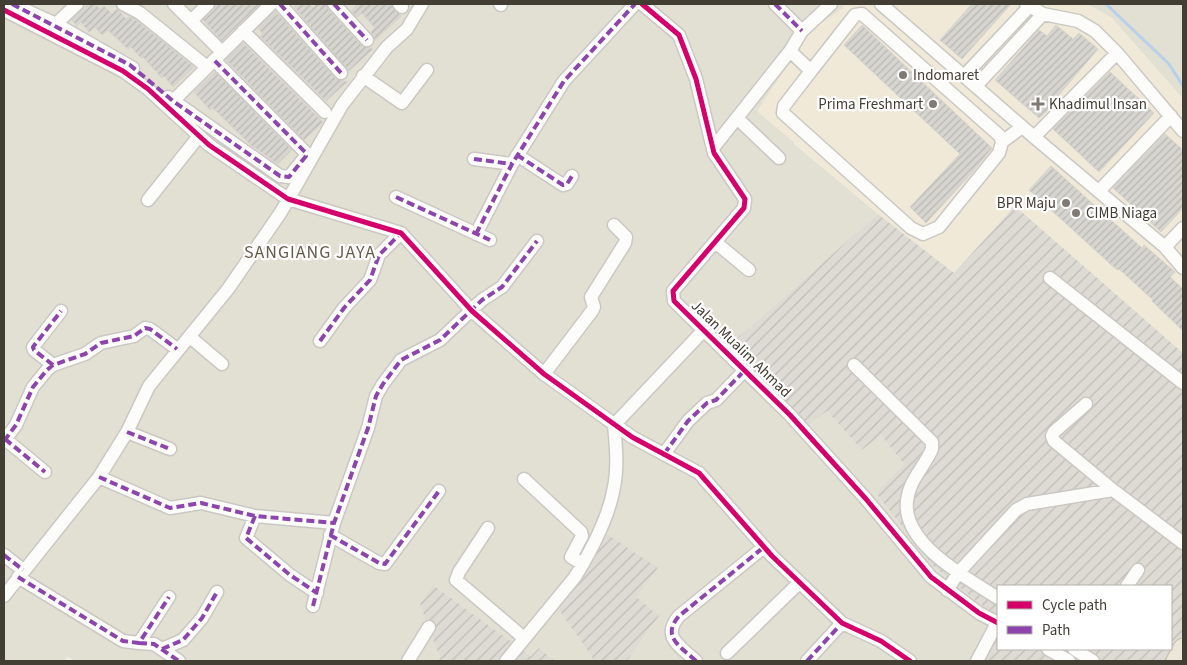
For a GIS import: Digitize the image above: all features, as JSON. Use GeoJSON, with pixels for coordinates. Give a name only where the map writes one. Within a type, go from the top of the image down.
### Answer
{"type":"FeatureCollection","features":[{"type":"Feature","properties":{"kind":"highway"},"geometry":{"type":"LineString","coordinates":[[1176,661],[1183,648]]}},
{"type":"Feature","properties":{"kind":"street"},"geometry":{"type":"LineString","coordinates":[[12,4],[56,24],[130,65],[173,102],[280,176],[289,177],[306,156],[305,152],[215,60],[191,21],[174,4]]}},
{"type":"Feature","properties":{"kind":"street"},"geometry":{"type":"LineString","coordinates":[[56,24],[77,4]]}},
{"type":"Feature","properties":{"kind":"street"},"geometry":{"type":"LineString","coordinates":[[123,4],[215,60]]}},
{"type":"Feature","properties":{"kind":"street"},"geometry":{"type":"LineString","coordinates":[[191,21],[208,4]]}},
{"type":"Feature","properties":{"kind":"street"},"geometry":{"type":"LineString","coordinates":[[173,102],[271,4]]}},
{"type":"Feature","properties":{"kind":"street"},"geometry":{"type":"LineString","coordinates":[[280,4],[341,73]]}},
{"type":"Feature","properties":{"kind":"street"},"geometry":{"type":"LineString","coordinates":[[334,4],[367,40]]}},
{"type":"Feature","properties":{"kind":"street"},"geometry":{"type":"LineString","coordinates":[[4,596],[99,477],[127,432],[149,386],[177,349],[228,289],[310,165],[333,118],[363,76],[406,28],[422,4]]}},
{"type":"Feature","properties":{"kind":"street"},"geometry":{"type":"LineString","coordinates":[[476,234],[515,159],[564,81],[635,4]]}},
{"type":"Feature","properties":{"kind":"street","name":"Jalan Mualim Ahmad"},"geometry":{"type":"LineString","coordinates":[[642,4],[667,24],[681,40],[696,79],[718,162],[745,199],[744,208],[673,291],[674,301],[790,416],[866,499],[918,564],[947,590],[997,623]]}},
{"type":"Feature","properties":{"kind":"street"},"geometry":{"type":"LineString","coordinates":[[775,4],[802,30]]}},
{"type":"Feature","properties":{"kind":"street"},"geometry":{"type":"LineString","coordinates":[[714,148],[790,52],[802,30],[831,4]]}},
{"type":"Feature","properties":{"kind":"street"},"geometry":{"type":"LineString","coordinates":[[881,4],[1022,127],[1165,247],[1183,268]]}},
{"type":"Feature","properties":{"kind":"street"},"geometry":{"type":"LineString","coordinates":[[964,76],[1028,5],[1043,14],[1078,21],[1087,25],[1117,53],[1183,131]]}},
{"type":"Feature","properties":{"kind":"street"},"geometry":{"type":"LineString","coordinates":[[4,10],[123,70],[148,89],[226,158],[288,199],[401,233],[472,311],[544,374],[614,425],[699,473],[764,547],[842,623],[881,641],[910,661]]}},
{"type":"Feature","properties":{"kind":"street"},"geometry":{"type":"LineString","coordinates":[[860,13],[1000,136],[1002,142],[999,153],[939,228],[928,233],[918,233],[889,210],[783,113],[784,106],[855,15],[860,13]]}},
{"type":"Feature","properties":{"kind":"street"},"geometry":{"type":"LineString","coordinates":[[976,86],[1043,14]]}},
{"type":"Feature","properties":{"kind":"street"},"geometry":{"type":"LineString","coordinates":[[243,31],[326,112]]}},
{"type":"Feature","properties":{"kind":"street"},"geometry":{"type":"LineString","coordinates":[[790,52],[811,71]]}},
{"type":"Feature","properties":{"kind":"street"},"geometry":{"type":"LineString","coordinates":[[1034,137],[1117,53]]}},
{"type":"Feature","properties":{"kind":"street"},"geometry":{"type":"LineString","coordinates":[[363,76],[402,103],[427,70]]}},
{"type":"Feature","properties":{"kind":"street"},"geometry":{"type":"LineString","coordinates":[[1098,191],[1170,116]]}},
{"type":"Feature","properties":{"kind":"street"},"geometry":{"type":"LineString","coordinates":[[737,118],[779,158]]}},
{"type":"Feature","properties":{"kind":"street"},"geometry":{"type":"LineString","coordinates":[[1002,142],[1022,127]]}},
{"type":"Feature","properties":{"kind":"street"},"geometry":{"type":"LineString","coordinates":[[148,200],[199,136]]}},
{"type":"Feature","properties":{"kind":"street"},"geometry":{"type":"LineString","coordinates":[[474,159],[515,159],[563,185],[567,184],[572,176]]}},
{"type":"Feature","properties":{"kind":"street"},"geometry":{"type":"LineString","coordinates":[[396,197],[490,240]]}},
{"type":"Feature","properties":{"kind":"street"},"geometry":{"type":"LineString","coordinates":[[544,374],[592,311],[594,307],[591,296],[626,240],[625,234],[614,225]]}},
{"type":"Feature","properties":{"kind":"street"},"geometry":{"type":"LineString","coordinates":[[1165,247],[1183,228]]}},
{"type":"Feature","properties":{"kind":"street"},"geometry":{"type":"LineString","coordinates":[[320,341],[344,308],[370,280],[379,255],[401,233]]}},
{"type":"Feature","properties":{"kind":"street"},"geometry":{"type":"LineString","coordinates":[[313,606],[318,592],[332,529],[368,428],[376,396],[383,384],[401,360],[440,340],[486,296],[502,287],[537,241]]}},
{"type":"Feature","properties":{"kind":"street"},"geometry":{"type":"LineString","coordinates":[[714,242],[749,270]]}},
{"type":"Feature","properties":{"kind":"street"},"geometry":{"type":"LineString","coordinates":[[1050,278],[1183,383]]}},
{"type":"Feature","properties":{"kind":"street"},"geometry":{"type":"LineString","coordinates":[[53,365],[34,350],[33,347],[61,311]]}},
{"type":"Feature","properties":{"kind":"street"},"geometry":{"type":"LineString","coordinates":[[45,472],[4,440],[16,425],[33,386],[53,365],[85,354],[101,343],[134,336],[145,328],[150,329],[177,349]]}},
{"type":"Feature","properties":{"kind":"street"},"geometry":{"type":"LineString","coordinates":[[506,661],[575,577],[583,564],[614,488],[616,455],[614,425],[703,331]]}},
{"type":"Feature","properties":{"kind":"street"},"geometry":{"type":"LineString","coordinates":[[190,336],[222,364]]}},
{"type":"Feature","properties":{"kind":"street"},"geometry":{"type":"LineString","coordinates":[[854,365],[932,442],[930,454],[911,487],[907,502],[908,517],[914,531],[926,546],[959,572],[997,597]]}},
{"type":"Feature","properties":{"kind":"street"},"geometry":{"type":"LineString","coordinates":[[664,454],[688,421],[707,404],[716,400],[745,370]]}},
{"type":"Feature","properties":{"kind":"street"},"geometry":{"type":"LineString","coordinates":[[1086,404],[1054,432],[1052,436],[1054,441],[1113,490],[1183,543]]}},
{"type":"Feature","properties":{"kind":"street"},"geometry":{"type":"LineString","coordinates":[[127,432],[170,449]]}},
{"type":"Feature","properties":{"kind":"street"},"geometry":{"type":"LineString","coordinates":[[99,477],[170,508],[201,503],[255,516],[332,529],[379,563],[385,564],[439,491]]}},
{"type":"Feature","properties":{"kind":"street"},"geometry":{"type":"LineString","coordinates":[[524,479],[581,532],[582,536],[571,557],[583,564]]}},
{"type":"Feature","properties":{"kind":"street"},"geometry":{"type":"LineString","coordinates":[[947,590],[959,572],[1016,510],[1027,504],[1113,490]]}},
{"type":"Feature","properties":{"kind":"street"},"geometry":{"type":"LineString","coordinates":[[255,516],[246,538],[290,575],[318,592]]}},
{"type":"Feature","properties":{"kind":"street"},"geometry":{"type":"LineString","coordinates":[[488,528],[459,572],[456,580],[524,638]]}},
{"type":"Feature","properties":{"kind":"street"},"geometry":{"type":"LineString","coordinates":[[696,661],[671,636],[672,623],[764,547]]}},
{"type":"Feature","properties":{"kind":"street"},"geometry":{"type":"LineString","coordinates":[[4,555],[21,574],[115,637],[123,641],[154,644],[179,661]]}},
{"type":"Feature","properties":{"kind":"street"},"geometry":{"type":"LineString","coordinates":[[1128,585],[1138,570]]}},
{"type":"Feature","properties":{"kind":"street"},"geometry":{"type":"LineString","coordinates":[[727,653],[799,583]]}},
{"type":"Feature","properties":{"kind":"street"},"geometry":{"type":"LineString","coordinates":[[162,649],[183,640],[202,618],[217,592]]}},
{"type":"Feature","properties":{"kind":"street"},"geometry":{"type":"LineString","coordinates":[[139,643],[169,597]]}},
{"type":"Feature","properties":{"kind":"street"},"geometry":{"type":"LineString","coordinates":[[807,661],[842,623]]}},
{"type":"Feature","properties":{"kind":"street"},"geometry":{"type":"LineString","coordinates":[[977,661],[997,623]]}},
{"type":"Feature","properties":{"kind":"street"},"geometry":{"type":"LineString","coordinates":[[408,661],[429,627]]}},
{"type":"Feature","properties":{"kind":"street"},"geometry":{"type":"LineString","coordinates":[[1050,650],[1069,661]]}},
{"type":"Feature","properties":{"kind":"street"},"geometry":{"type":"LineString","coordinates":[[1080,650],[1093,661]]}},
{"type":"Feature","properties":{"kind":"shaded area"},"geometry":{"type":"Polygon","coordinates":[[[4,4],[845,4],[842,9],[811,30],[794,144],[878,214],[726,348],[827,411],[862,450],[881,435],[904,464],[876,493],[932,565],[997,617],[997,635],[984,661],[627,661],[659,616],[571,573],[550,597],[594,658],[590,661],[555,661],[539,648],[531,656],[433,585],[421,604],[440,658],[438,661],[75,661],[68,657],[63,661],[4,661],[4,4]]]}},
{"type":"Feature","properties":{"kind":"shaded area"},"geometry":{"type":"Polygon","coordinates":[[[845,4],[1087,4],[1112,18],[1183,99],[1183,353],[1015,206],[954,273],[878,214],[757,111],[811,30],[842,9],[845,4]]]}},
{"type":"Feature","properties":{"kind":"shaded area"},"geometry":{"type":"Polygon","coordinates":[[[1087,4],[1183,4],[1183,99],[1112,18],[1087,4]]]}},
{"type":"Feature","properties":{"kind":"shaded area"},"geometry":{"type":"Polygon","coordinates":[[[1015,206],[1183,353],[1183,372],[1179,378],[1183,381],[1183,661],[984,661],[997,635],[997,650],[1172,650],[1172,585],[997,585],[997,617],[932,565],[876,493],[904,464],[881,435],[862,450],[827,411],[806,426],[726,348],[878,214],[954,273],[1015,206]]]}},
{"type":"Feature","properties":{"kind":"shaded area"},"geometry":{"type":"Polygon","coordinates":[[[596,527],[658,568],[636,597],[659,616],[627,661],[590,661],[593,658],[550,597],[571,573],[596,527]]]}},
{"type":"Feature","properties":{"kind":"shaded area"},"geometry":{"type":"Polygon","coordinates":[[[433,585],[531,656],[539,648],[555,661],[438,661],[440,658],[420,604],[433,585]]]}},
{"type":"Feature","properties":{"kind":"building"},"geometry":{"type":"Polygon","coordinates":[[[88,4],[95,4],[100,9],[104,6],[112,14],[117,9],[126,19],[129,17],[136,20],[194,67],[173,87],[143,57],[141,58],[131,47],[128,49],[108,30],[102,35],[95,27],[89,32],[81,22],[77,26],[72,20],[88,4]]]}},
{"type":"Feature","properties":{"kind":"building"},"geometry":{"type":"Polygon","coordinates":[[[216,4],[260,4],[222,41],[203,20],[214,10],[216,4]]]}},
{"type":"Feature","properties":{"kind":"building"},"geometry":{"type":"Polygon","coordinates":[[[298,4],[309,4],[313,8],[317,4],[326,4],[328,9],[361,45],[373,49],[349,71],[294,7],[298,4]]]}},
{"type":"Feature","properties":{"kind":"building"},"geometry":{"type":"Polygon","coordinates":[[[354,4],[390,4],[401,16],[375,40],[371,32],[375,28],[362,13],[357,17],[351,11],[356,6],[354,4]]]}},
{"type":"Feature","properties":{"kind":"building"},"geometry":{"type":"Polygon","coordinates":[[[972,4],[1011,4],[962,59],[940,40],[972,4]]]}},
{"type":"Feature","properties":{"kind":"building"},"geometry":{"type":"Polygon","coordinates":[[[275,11],[335,78],[347,82],[326,101],[260,36],[263,34],[258,28],[275,11]]]}},
{"type":"Feature","properties":{"kind":"building"},"geometry":{"type":"Polygon","coordinates":[[[862,25],[992,148],[926,223],[910,207],[960,154],[844,45],[862,25]]]}},
{"type":"Feature","properties":{"kind":"building"},"geometry":{"type":"Polygon","coordinates":[[[1056,25],[1073,39],[1079,33],[1098,49],[1057,97],[1060,99],[1039,118],[995,80],[1039,30],[1047,36],[1056,25]]]}},
{"type":"Feature","properties":{"kind":"building"},"geometry":{"type":"Polygon","coordinates":[[[243,43],[323,122],[304,140],[226,60],[243,43]]]}},
{"type":"Feature","properties":{"kind":"building"},"geometry":{"type":"Polygon","coordinates":[[[215,72],[292,150],[278,164],[251,145],[213,108],[210,110],[194,92],[215,72]]]}},
{"type":"Feature","properties":{"kind":"building"},"geometry":{"type":"Polygon","coordinates":[[[1110,72],[1154,113],[1099,172],[1053,129],[1110,72]]]}},
{"type":"Feature","properties":{"kind":"building"},"geometry":{"type":"Polygon","coordinates":[[[1165,134],[1183,150],[1183,208],[1161,232],[1113,188],[1165,134]]]}},
{"type":"Feature","properties":{"kind":"building"},"geometry":{"type":"Polygon","coordinates":[[[1051,166],[1142,248],[1144,245],[1175,272],[1170,277],[1183,289],[1183,331],[1153,300],[1029,190],[1051,166]]]}},
{"type":"Feature","properties":{"kind":"waterway"},"geometry":{"type":"LineString","coordinates":[[1106,4],[1169,64],[1183,86]]}},
{"type":"Feature","properties":{"kind":"marked path"},"geometry":{"type":"LineString","coordinates":[[12,4],[130,65],[173,101],[280,176],[289,177],[306,156],[305,152],[214,60]]}},
{"type":"Feature","properties":{"kind":"marked path"},"geometry":{"type":"LineString","coordinates":[[280,4],[341,73]]}},
{"type":"Feature","properties":{"kind":"marked path"},"geometry":{"type":"LineString","coordinates":[[334,4],[367,40]]}},
{"type":"Feature","properties":{"kind":"marked path"},"geometry":{"type":"LineString","coordinates":[[476,234],[512,164],[564,81],[635,4]]}},
{"type":"Feature","properties":{"kind":"marked path"},"geometry":{"type":"LineString","coordinates":[[775,4],[802,31]]}},
{"type":"Feature","properties":{"kind":"marked path"},"geometry":{"type":"LineString","coordinates":[[517,155],[563,185],[567,184],[572,176]]}},
{"type":"Feature","properties":{"kind":"marked path"},"geometry":{"type":"LineString","coordinates":[[474,159],[512,164]]}},
{"type":"Feature","properties":{"kind":"marked path"},"geometry":{"type":"LineString","coordinates":[[396,197],[490,240]]}},
{"type":"Feature","properties":{"kind":"marked path"},"geometry":{"type":"LineString","coordinates":[[320,341],[344,308],[370,280],[379,255],[401,233]]}},
{"type":"Feature","properties":{"kind":"marked path"},"geometry":{"type":"LineString","coordinates":[[313,606],[334,523],[368,428],[376,396],[383,384],[401,360],[440,340],[482,300],[502,287],[537,241]]}},
{"type":"Feature","properties":{"kind":"marked path"},"geometry":{"type":"LineString","coordinates":[[53,365],[34,350],[33,347],[61,311]]}},
{"type":"Feature","properties":{"kind":"marked path"},"geometry":{"type":"LineString","coordinates":[[4,441],[16,425],[33,387],[53,365],[85,354],[101,343],[134,336],[145,328],[150,329],[177,349]]}},
{"type":"Feature","properties":{"kind":"marked path"},"geometry":{"type":"LineString","coordinates":[[664,454],[688,421],[707,403],[716,400],[745,370]]}},
{"type":"Feature","properties":{"kind":"marked path"},"geometry":{"type":"LineString","coordinates":[[127,432],[170,449]]}},
{"type":"Feature","properties":{"kind":"marked path"},"geometry":{"type":"LineString","coordinates":[[5,439],[45,472]]}},
{"type":"Feature","properties":{"kind":"marked path"},"geometry":{"type":"LineString","coordinates":[[99,477],[170,508],[201,503],[255,516],[334,523]]}},
{"type":"Feature","properties":{"kind":"marked path"},"geometry":{"type":"LineString","coordinates":[[330,535],[379,563],[385,564],[439,491]]}},
{"type":"Feature","properties":{"kind":"marked path"},"geometry":{"type":"LineString","coordinates":[[255,516],[246,538],[290,575],[317,593]]}},
{"type":"Feature","properties":{"kind":"marked path"},"geometry":{"type":"LineString","coordinates":[[696,661],[679,646],[672,636],[674,623],[679,616],[764,547]]}},
{"type":"Feature","properties":{"kind":"marked path"},"geometry":{"type":"LineString","coordinates":[[4,555],[23,570]]}},
{"type":"Feature","properties":{"kind":"marked path"},"geometry":{"type":"LineString","coordinates":[[18,577],[123,641],[139,643],[169,597]]}},
{"type":"Feature","properties":{"kind":"marked path"},"geometry":{"type":"LineString","coordinates":[[162,649],[183,640],[202,618],[217,592]]}},
{"type":"Feature","properties":{"kind":"marked path"},"geometry":{"type":"LineString","coordinates":[[807,661],[842,623]]}},
{"type":"Feature","properties":{"kind":"marked path"},"geometry":{"type":"LineString","coordinates":[[139,643],[154,644],[179,661]]}},
{"type":"Feature","properties":{"kind":"cycle path"},"geometry":{"type":"LineString","coordinates":[[642,4],[679,35],[696,79],[714,153],[745,199],[744,208],[673,291],[674,301],[790,415],[866,499],[931,577],[979,613],[997,622]]}},
{"type":"Feature","properties":{"kind":"cycle path"},"geometry":{"type":"LineString","coordinates":[[4,10],[123,71],[148,89],[209,145],[288,199],[401,233],[472,311],[544,374],[632,437],[699,473],[772,556],[842,623],[881,641],[910,661]]}},
{"type":"Feature","properties":{"kind":"place","name":"Indomaret"},"geometry":{"type":"Point","coordinates":[903,75]}},
{"type":"Feature","properties":{"kind":"place","name":"Prima Freshmart"},"geometry":{"type":"Point","coordinates":[933,104]}},
{"type":"Feature","properties":{"kind":"place","name":"Khadimul Insan"},"geometry":{"type":"Point","coordinates":[1038,104]}},
{"type":"Feature","properties":{"kind":"place","name":"BPR Maju"},"geometry":{"type":"Point","coordinates":[1066,203]}},
{"type":"Feature","properties":{"kind":"place","name":"CIMB Niaga"},"geometry":{"type":"Point","coordinates":[1076,213]}},
{"type":"Feature","properties":{"kind":"district","name":"SANGIANG JAYA"},"geometry":{"type":"Point","coordinates":[310,252]}}]}
